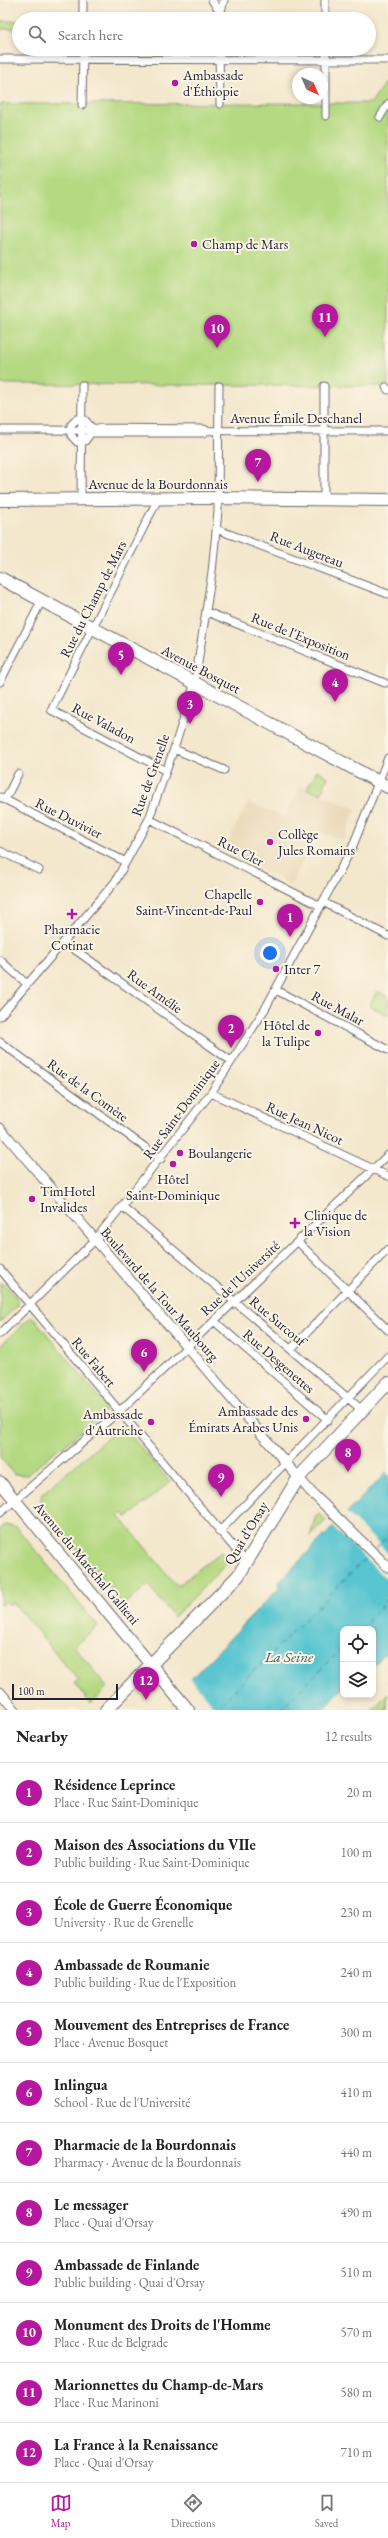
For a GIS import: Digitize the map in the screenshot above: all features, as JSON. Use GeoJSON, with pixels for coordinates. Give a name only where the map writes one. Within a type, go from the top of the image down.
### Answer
{"type":"FeatureCollection","features":[{"type":"Feature","properties":{"kind":"main road","name":"Avenue de la Bourdonnais"},"geometry":{"type":"LineString","coordinates":[[0,500],[219,498],[388,500]]}},
{"type":"Feature","properties":{"kind":"main road","name":"Avenue Bosquet"},"geometry":{"type":"LineString","coordinates":[[0,578],[42,600],[95,622],[195,682],[385,783]]}},
{"type":"Feature","properties":{"kind":"main road","name":"Quai d'Orsay"},"geometry":{"type":"LineString","coordinates":[[106,1710],[233,1581],[247,1563],[299,1477],[388,1383]]}},
{"type":"Feature","properties":{"kind":"main road","name":"Avenue du Maréchal Gallieni"},"geometry":{"type":"LineString","coordinates":[[0,1482],[150,1664]]}},
{"type":"Feature","properties":{"kind":"main road"},"geometry":{"type":"LineString","coordinates":[[150,1664],[188,1710]]}},
{"type":"Feature","properties":{"kind":"street"},"geometry":{"type":"LineString","coordinates":[[83,0],[83,12]]}},
{"type":"Feature","properties":{"kind":"street"},"geometry":{"type":"LineString","coordinates":[[325,0],[325,12]]}},
{"type":"Feature","properties":{"kind":"street"},"geometry":{"type":"LineString","coordinates":[[219,56],[220,104]]}},
{"type":"Feature","properties":{"kind":"street"},"geometry":{"type":"LineString","coordinates":[[326,56],[326,116]]}},
{"type":"Feature","properties":{"kind":"street"},"geometry":{"type":"LineString","coordinates":[[0,59],[388,60]]}},
{"type":"Feature","properties":{"kind":"street"},"geometry":{"type":"LineString","coordinates":[[82,104],[83,59]]}},
{"type":"Feature","properties":{"kind":"street"},"geometry":{"type":"LineString","coordinates":[[380,116],[388,104]]}},
{"type":"Feature","properties":{"kind":"street"},"geometry":{"type":"LineString","coordinates":[[81,500],[82,385]]}},
{"type":"Feature","properties":{"kind":"street","name":"Rue de Grenelle"},"geometry":{"type":"LineString","coordinates":[[0,1016],[115,882],[149,819],[174,749],[195,682],[207,612],[219,498],[219,386]]}},
{"type":"Feature","properties":{"kind":"street"},"geometry":{"type":"LineString","coordinates":[[324,386],[324,499]]}},
{"type":"Feature","properties":{"kind":"street"},"geometry":{"type":"LineString","coordinates":[[81,420],[77,420],[71,425],[71,435],[77,442],[81,442]]}},
{"type":"Feature","properties":{"kind":"street","name":"Avenue Émile Deschanel"},"geometry":{"type":"LineString","coordinates":[[81,420],[85,420],[92,428],[204,430]]}},
{"type":"Feature","properties":{"kind":"street","name":"Avenue Émile Deschanel"},"geometry":{"type":"LineString","coordinates":[[0,430],[388,431]]}},
{"type":"Feature","properties":{"kind":"street","name":"Avenue Émile Deschanel"},"geometry":{"type":"LineString","coordinates":[[81,442],[85,441],[90,433],[204,434],[204,430]]}},
{"type":"Feature","properties":{"kind":"street","name":"Rue du Champ de Mars"},"geometry":{"type":"LineString","coordinates":[[51,710],[158,499]]}},
{"type":"Feature","properties":{"kind":"street","name":"Rue Augereau"},"geometry":{"type":"LineString","coordinates":[[216,529],[388,594]]}},
{"type":"Feature","properties":{"kind":"street"},"geometry":{"type":"LineString","coordinates":[[0,682],[42,600]]}},
{"type":"Feature","properties":{"kind":"street","name":"Rue de l'Exposition"},"geometry":{"type":"LineString","coordinates":[[207,612],[385,683]]}},
{"type":"Feature","properties":{"kind":"street","name":"Rue Valadon"},"geometry":{"type":"LineString","coordinates":[[51,710],[166,771]]}},
{"type":"Feature","properties":{"kind":"street"},"geometry":{"type":"LineString","coordinates":[[174,749],[224,770]]}},
{"type":"Feature","properties":{"kind":"street","name":"Rue Saint-Dominique"},"geometry":{"type":"LineString","coordinates":[[0,1334],[95,1240],[161,1159],[211,1093],[276,990],[352,848],[385,783],[388,760]]}},
{"type":"Feature","properties":{"kind":"street"},"geometry":{"type":"LineString","coordinates":[[2,798],[18,774]]}},
{"type":"Feature","properties":{"kind":"street","name":"Rue Duvivier"},"geometry":{"type":"LineString","coordinates":[[2,798],[126,862]]}},
{"type":"Feature","properties":{"kind":"street","name":"Rue Cler"},"geometry":{"type":"LineString","coordinates":[[149,819],[388,936]]}},
{"type":"Feature","properties":{"kind":"street"},"geometry":{"type":"LineString","coordinates":[[0,851],[39,870]]}},
{"type":"Feature","properties":{"kind":"street","name":"Rue Amélie"},"geometry":{"type":"LineString","coordinates":[[64,942],[231,1062]]}},
{"type":"Feature","properties":{"kind":"street"},"geometry":{"type":"LineString","coordinates":[[0,960],[28,984]]}},
{"type":"Feature","properties":{"kind":"street","name":"Rue Malar"},"geometry":{"type":"LineString","coordinates":[[276,990],[388,1050]]}},
{"type":"Feature","properties":{"kind":"street","name":"Rue de la Comète"},"geometry":{"type":"LineString","coordinates":[[0,1042],[161,1159]]}},
{"type":"Feature","properties":{"kind":"street","name":"Rue Jean Nicot"},"geometry":{"type":"LineString","coordinates":[[211,1093],[388,1176]]}},
{"type":"Feature","properties":{"kind":"street","name":"Boulevard de la Tour Maubourg"},"geometry":{"type":"LineString","coordinates":[[0,1128],[299,1477],[325,1506],[388,1567]]}},
{"type":"Feature","properties":{"kind":"street","name":"Rue de l'Université"},"geometry":{"type":"LineString","coordinates":[[0,1513],[119,1412],[234,1301],[298,1242],[388,1154]]}},
{"type":"Feature","properties":{"kind":"street","name":"Rue Surcouf"},"geometry":{"type":"LineString","coordinates":[[123,1206],[362,1410]]}},
{"type":"Feature","properties":{"kind":"street"},"geometry":{"type":"LineString","coordinates":[[298,1242],[388,1330]]}},
{"type":"Feature","properties":{"kind":"street"},"geometry":{"type":"LineString","coordinates":[[291,1348],[388,1249]]}},
{"type":"Feature","properties":{"kind":"street","name":"Rue Fabert"},"geometry":{"type":"LineString","coordinates":[[0,1269],[219,1532],[247,1563]]}},
{"type":"Feature","properties":{"kind":"street","name":"Rue Desgenettes"},"geometry":{"type":"LineString","coordinates":[[214,1321],[328,1420]]}},
{"type":"Feature","properties":{"kind":"street","name":"Quai d'Orsay"},"geometry":{"type":"LineString","coordinates":[[219,1532],[287,1463],[388,1356]]}},
{"type":"Feature","properties":{"kind":"street"},"geometry":{"type":"LineString","coordinates":[[0,1692],[15,1710]]}},
{"type":"Feature","properties":{"kind":"shaded area","name":"Collège Jules Romains"},"geometry":{"type":"Polygon","coordinates":[[[300,786],[356,809],[343,841],[318,831],[291,885],[224,850],[248,802],[285,817],[300,786]]]}},
{"type":"Feature","properties":{"kind":"green space"},"geometry":{"type":"Polygon","coordinates":[[[0,21],[12,21],[12,29],[0,29],[0,21]]]}},
{"type":"Feature","properties":{"kind":"green space","name":"Champ de Mars"},"geometry":{"type":"Polygon","coordinates":[[[388,78],[388,386],[0,384],[0,104],[371,103],[388,78]]]}},
{"type":"Feature","properties":{"kind":"green space"},"geometry":{"type":"Polygon","coordinates":[[[317,770],[328,777],[321,794],[307,789],[317,770]]]}},
{"type":"Feature","properties":{"kind":"green space"},"geometry":{"type":"Polygon","coordinates":[[[377,991],[388,997],[388,1015],[369,1006],[377,991]]]}},
{"type":"Feature","properties":{"kind":"green space"},"geometry":{"type":"Polygon","coordinates":[[[0,1283],[6,1286],[19,1301],[18,1305],[0,1322],[0,1283]]]}},
{"type":"Feature","properties":{"kind":"green space"},"geometry":{"type":"Polygon","coordinates":[[[32,1316],[108,1408],[62,1448],[61,1446],[27,1475],[14,1474],[0,1457],[0,1346],[32,1316]]]}},
{"type":"Feature","properties":{"kind":"green space"},"geometry":{"type":"Polygon","coordinates":[[[122,1425],[170,1482],[127,1518],[123,1513],[119,1516],[177,1586],[221,1552],[229,1561],[174,1617],[148,1585],[123,1605],[40,1505],[42,1494],[122,1425]]]}},
{"type":"Feature","properties":{"kind":"green space"},"geometry":{"type":"Polygon","coordinates":[[[319,1513],[326,1520],[310,1537],[315,1518],[319,1513]]]}},
{"type":"Feature","properties":{"kind":"green space"},"geometry":{"type":"Polygon","coordinates":[[[5,1525],[16,1527],[98,1626],[74,1646],[107,1687],[91,1704],[74,1683],[78,1680],[13,1602],[9,1605],[6,1601],[0,1606],[0,1529],[5,1525]]]}},
{"type":"Feature","properties":{"kind":"green space"},"geometry":{"type":"Polygon","coordinates":[[[388,1693],[387,1710],[372,1710],[388,1693]]]}},
{"type":"Feature","properties":{"kind":"water","name":"La Seine"},"geometry":{"type":"Polygon","coordinates":[[[386,1473],[388,1476],[388,1651],[376,1663],[376,1626],[340,1626],[340,1691],[322,1710],[161,1710],[279,1588],[279,1582],[386,1473]]]}},
{"type":"Feature","properties":{"kind":"pier"},"geometry":{"type":"Polygon","coordinates":[[[345,1511],[388,1553],[388,1581],[331,1525],[345,1511]]]}},
{"type":"Feature","properties":{"kind":"pier"},"geometry":{"type":"Polygon","coordinates":[[[192,1675],[191,1679],[217,1710],[159,1710],[192,1675]]]}},
{"type":"Feature","properties":{"kind":"ferry route"},"geometry":{"type":"LineString","coordinates":[[376,1549],[388,1536]]}},
{"type":"Feature","properties":{"kind":"ferry route"},"geometry":{"type":"LineString","coordinates":[[215,1710],[369,1555]]}},
{"type":"Feature","properties":{"kind":"ferry route"},"geometry":{"type":"LineString","coordinates":[[364,1626],[388,1599]]}},
{"type":"Feature","properties":{"kind":"ferry route"},"geometry":{"type":"LineString","coordinates":[[281,1710],[340,1650]]}},
{"type":"Feature","properties":{"kind":"place","name":"Ambassade d'Éthiopie"},"geometry":{"type":"Point","coordinates":[175,83]}},
{"type":"Feature","properties":{"kind":"place","name":"Champ de Mars"},"geometry":{"type":"Point","coordinates":[194,244]}},
{"type":"Feature","properties":{"kind":"place","name":"Marionnettes du Champ-de-Mars"},"geometry":{"type":"Point","coordinates":[325,337]}},
{"type":"Feature","properties":{"kind":"place","name":"Monument des Droits de l'Homme"},"geometry":{"type":"Point","coordinates":[217,348]}},
{"type":"Feature","properties":{"kind":"place","name":"Pharmacie de la Bourdonnais"},"geometry":{"type":"Point","coordinates":[258,482]}},
{"type":"Feature","properties":{"kind":"place","name":"Mouvement des Entreprises de France"},"geometry":{"type":"Point","coordinates":[121,675]}},
{"type":"Feature","properties":{"kind":"place","name":"Ambassade de Roumanie"},"geometry":{"type":"Point","coordinates":[335,702]}},
{"type":"Feature","properties":{"kind":"place","name":"École de Guerre Économique"},"geometry":{"type":"Point","coordinates":[190,724]}},
{"type":"Feature","properties":{"kind":"place","name":"Collège Jules Romains"},"geometry":{"type":"Point","coordinates":[270,842]}},
{"type":"Feature","properties":{"kind":"place","name":"Chapelle Saint-Vincent-de-Paul"},"geometry":{"type":"Point","coordinates":[260,902]}},
{"type":"Feature","properties":{"kind":"place","name":"Pharmacie Cotinat"},"geometry":{"type":"Point","coordinates":[72,914]}},
{"type":"Feature","properties":{"kind":"place","name":"Résidence Leprince"},"geometry":{"type":"Point","coordinates":[290,937]}},
{"type":"Feature","properties":{"kind":"place","name":"Inter 7"},"geometry":{"type":"Point","coordinates":[276,969]}},
{"type":"Feature","properties":{"kind":"place","name":"Hôtel de la Tulipe"},"geometry":{"type":"Point","coordinates":[318,1033]}},
{"type":"Feature","properties":{"kind":"place","name":"Maison des Associations du VIIe"},"geometry":{"type":"Point","coordinates":[231,1048]}},
{"type":"Feature","properties":{"kind":"place","name":"Boulangerie"},"geometry":{"type":"Point","coordinates":[180,1153]}},
{"type":"Feature","properties":{"kind":"place","name":"Hôtel Saint-Dominique"},"geometry":{"type":"Point","coordinates":[173,1164]}},
{"type":"Feature","properties":{"kind":"place","name":"TimHotel Invalides"},"geometry":{"type":"Point","coordinates":[32,1199]}},
{"type":"Feature","properties":{"kind":"place","name":"Clinique de la Vision"},"geometry":{"type":"Point","coordinates":[295,1223]}},
{"type":"Feature","properties":{"kind":"place","name":"Inlingua"},"geometry":{"type":"Point","coordinates":[144,1372]}},
{"type":"Feature","properties":{"kind":"place","name":"Ambassade des Émirats Arabes Unis"},"geometry":{"type":"Point","coordinates":[306,1419]}},
{"type":"Feature","properties":{"kind":"place","name":"Ambassade d'Autriche"},"geometry":{"type":"Point","coordinates":[151,1422]}},
{"type":"Feature","properties":{"kind":"place","name":"Le messager"},"geometry":{"type":"Point","coordinates":[348,1472]}},
{"type":"Feature","properties":{"kind":"place","name":"Ambassade de Finlande"},"geometry":{"type":"Point","coordinates":[221,1497]}},
{"type":"Feature","properties":{"kind":"place","name":"La France à la Renaissance"},"geometry":{"type":"Point","coordinates":[146,1700]}}]}
